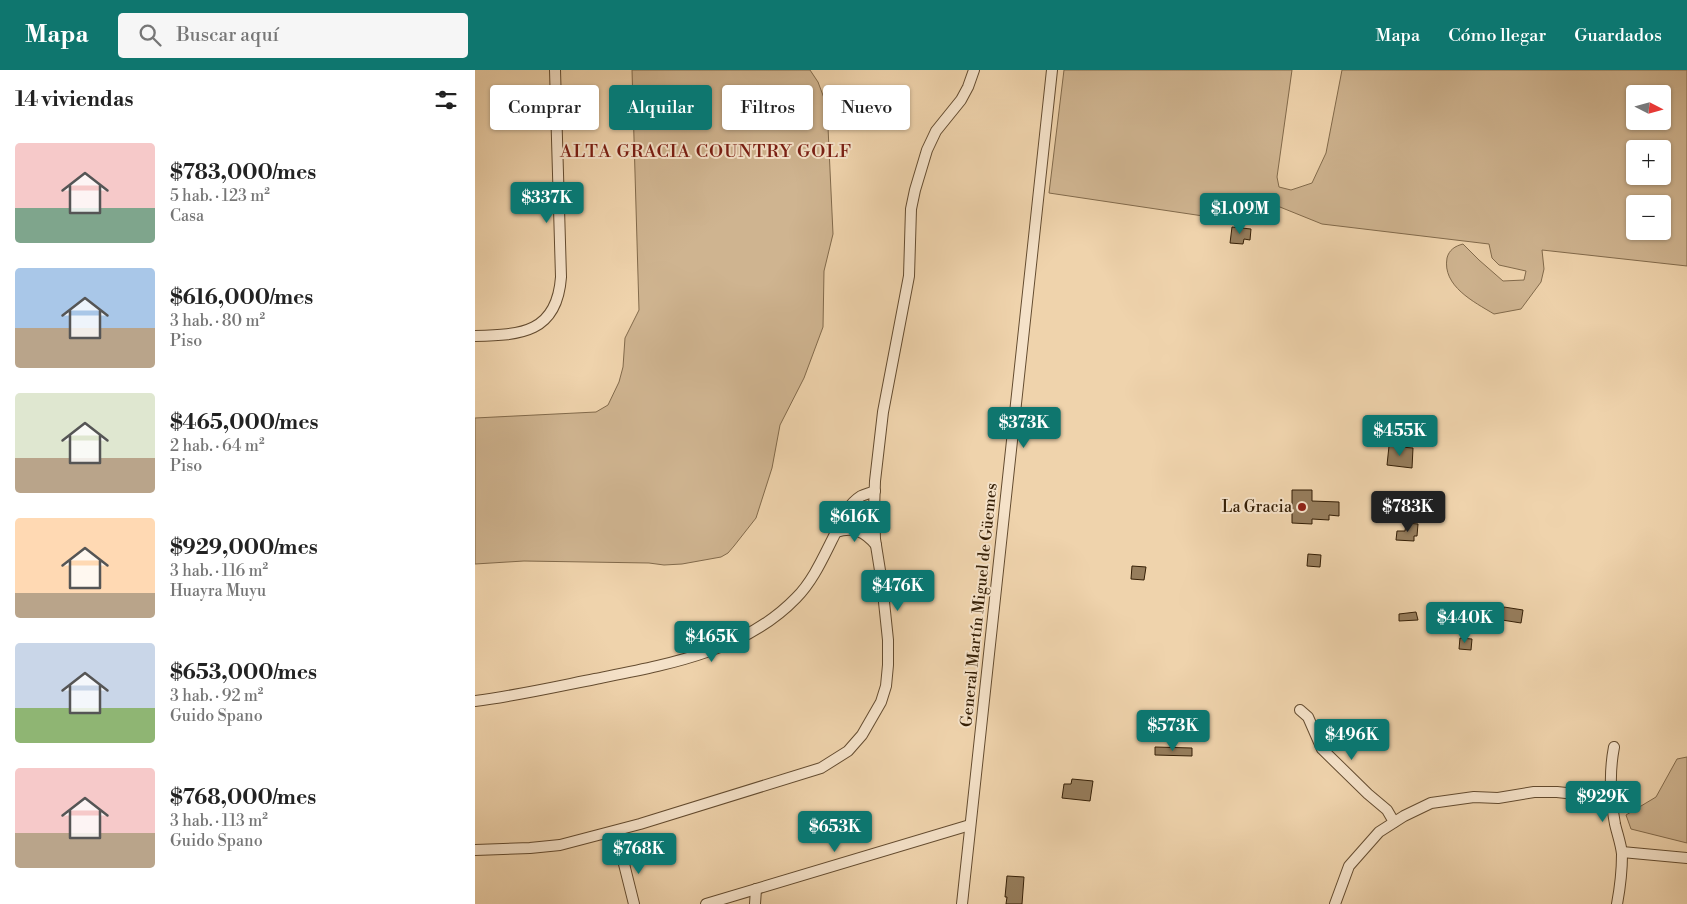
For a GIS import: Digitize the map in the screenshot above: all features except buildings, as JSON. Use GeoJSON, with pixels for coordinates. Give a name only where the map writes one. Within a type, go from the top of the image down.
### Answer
{"type":"FeatureCollection","features":[{"type":"Feature","properties":{"kind":"street"},"geometry":{"type":"LineString","coordinates":[[475,336],[513,334],[525,332],[537,326],[556,303],[560,291],[555,70]]}},
{"type":"Feature","properties":{"kind":"street"},"geometry":{"type":"LineString","coordinates":[[475,850],[560,845],[621,829],[804,774],[821,768],[848,751],[870,722],[881,702],[886,686],[888,666],[888,640],[874,510],[878,444],[909,276],[910,227],[915,190],[927,150],[936,131],[961,100],[974,70]]}},
{"type":"Feature","properties":{"kind":"street","name":"General Martín Miguel de Güemes"},"geometry":{"type":"LineString","coordinates":[[962,904],[1053,70]]}},
{"type":"Feature","properties":{"kind":"street"},"geometry":{"type":"LineString","coordinates":[[475,701],[659,666],[732,642],[766,624],[798,596],[822,560],[843,515],[861,496],[875,491]]}},
{"type":"Feature","properties":{"kind":"street"},"geometry":{"type":"LineString","coordinates":[[836,532],[844,529],[858,530],[870,538],[877,546]]}},
{"type":"Feature","properties":{"kind":"street"},"geometry":{"type":"LineString","coordinates":[[1300,710],[1308,717],[1322,748],[1368,794],[1387,810],[1394,822]]}},
{"type":"Feature","properties":{"kind":"street"},"geometry":{"type":"LineString","coordinates":[[1614,747],[1610,772],[1611,804],[1622,852],[1621,882],[1617,904]]}},
{"type":"Feature","properties":{"kind":"street"},"geometry":{"type":"LineString","coordinates":[[1335,904],[1349,866],[1379,832],[1404,816],[1431,803],[1474,797],[1498,798],[1534,792],[1557,792],[1584,795],[1611,804]]}},
{"type":"Feature","properties":{"kind":"street"},"geometry":{"type":"LineString","coordinates":[[706,904],[970,825]]}},
{"type":"Feature","properties":{"kind":"street"},"geometry":{"type":"LineString","coordinates":[[621,852],[634,904]]}},
{"type":"Feature","properties":{"kind":"street"},"geometry":{"type":"LineString","coordinates":[[1622,852],[1687,858]]}},
{"type":"Feature","properties":{"kind":"street"},"geometry":{"type":"LineString","coordinates":[[755,904],[756,889]]}},
{"type":"Feature","properties":{"kind":"shaded area"},"geometry":{"type":"Polygon","coordinates":[[[632,70],[810,70],[818,82],[823,95],[823,130],[828,130],[833,234],[824,271],[823,327],[804,378],[780,425],[772,468],[756,518],[728,553],[721,557],[682,564],[664,565],[649,563],[524,561],[475,564],[475,418],[596,412],[608,405],[619,382],[623,367],[625,338],[639,310],[634,130],[712,130],[712,85],[632,85],[632,70]]]}},
{"type":"Feature","properties":{"kind":"shaded area"},"geometry":{"type":"Polygon","coordinates":[[[1064,70],[1292,70],[1277,177],[1279,187],[1291,190],[1312,183],[1326,153],[1342,70],[1687,70],[1687,266],[1542,250],[1544,269],[1541,282],[1521,309],[1494,314],[1461,292],[1449,277],[1447,268],[1449,253],[1457,246],[1463,244],[1503,281],[1524,280],[1526,271],[1499,265],[1492,258],[1489,244],[1322,224],[1270,203],[1246,205],[1230,220],[1049,193],[1064,70]]]}},
{"type":"Feature","properties":{"kind":"shaded area"},"geometry":{"type":"Polygon","coordinates":[[[1687,757],[1687,843],[1631,829],[1626,815],[1656,797],[1677,759],[1687,757]]]}},
{"type":"Feature","properties":{"kind":"place","name":"La Gracia"},"geometry":{"type":"Point","coordinates":[1302,507]}},
{"type":"Feature","properties":{"kind":"district","name":"ALTA GRACIA COUNTRY GOLF"},"geometry":{"type":"Point","coordinates":[706,151]}}]}
